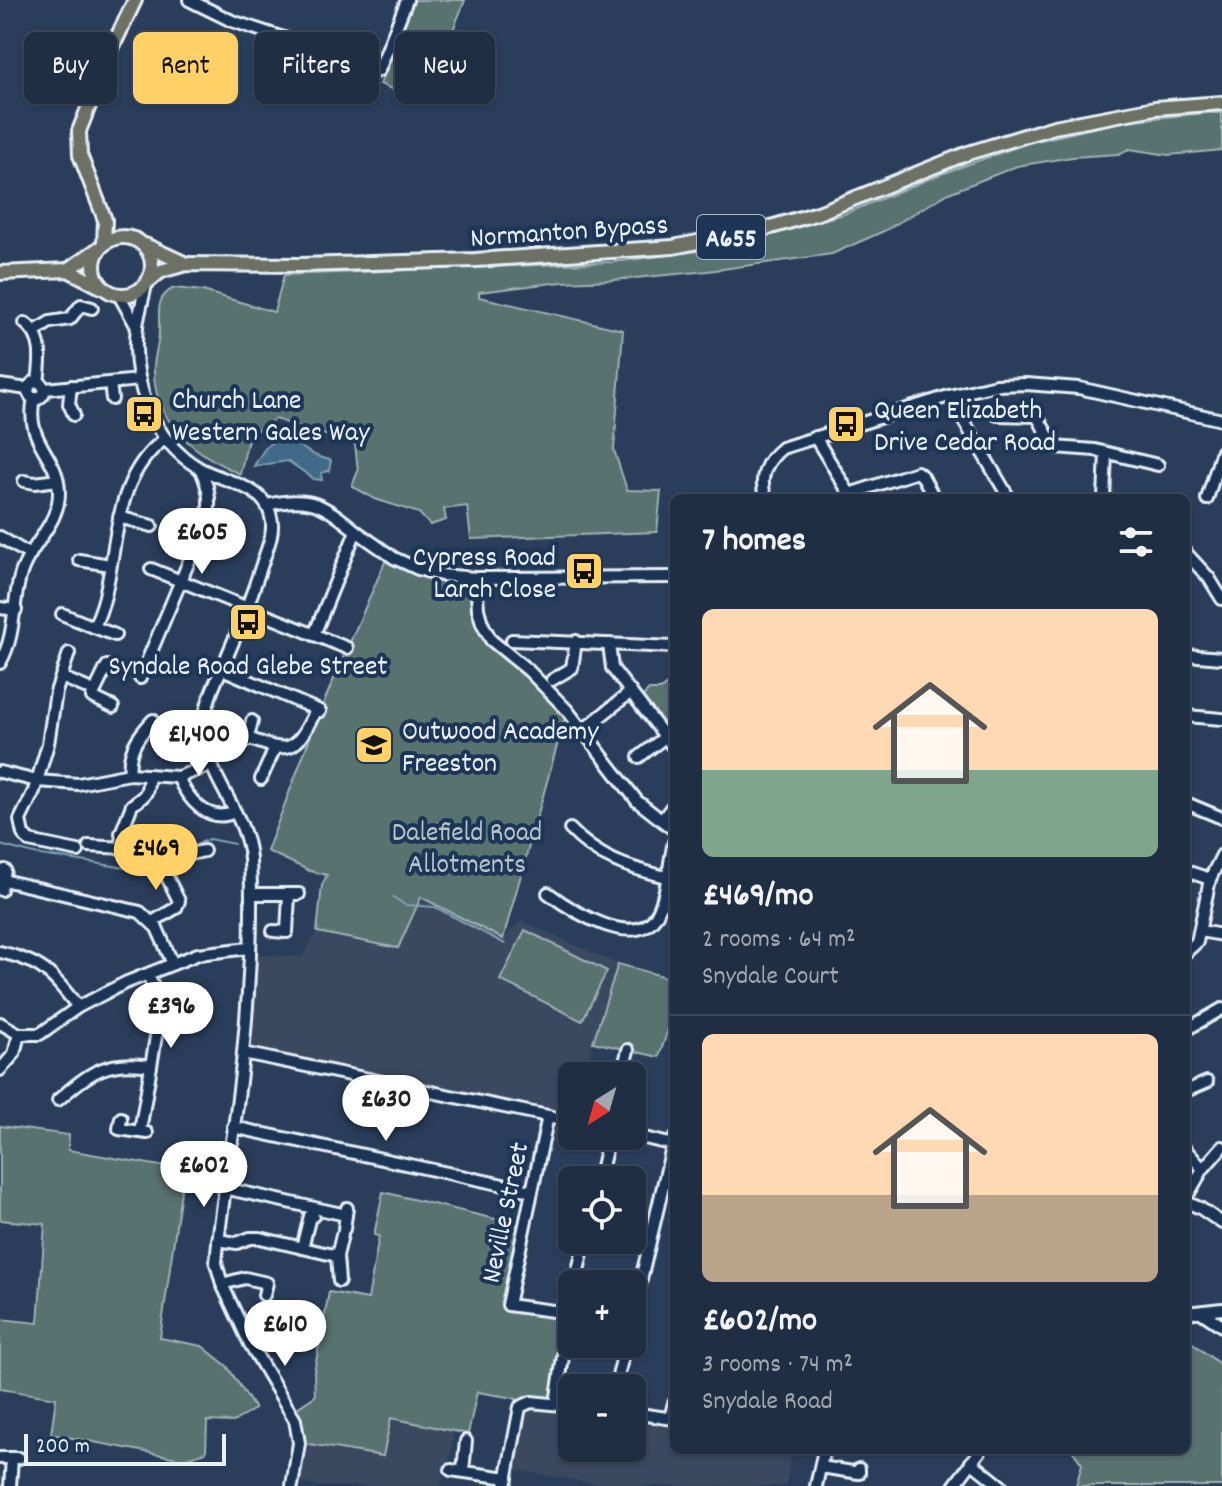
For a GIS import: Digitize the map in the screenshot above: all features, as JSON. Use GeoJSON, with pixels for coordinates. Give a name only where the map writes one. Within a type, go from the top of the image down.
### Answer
{"type":"FeatureCollection","features":[{"type":"Feature","properties":{"kind":"main road"},"geometry":{"type":"LineString","coordinates":[[115,294],[100,284],[94,269],[102,246],[105,220],[80,155],[79,131],[99,78],[135,0]]}},
{"type":"Feature","properties":{"kind":"main road","name":"Normanton Bypass"},"geometry":{"type":"LineString","coordinates":[[147,283],[161,271],[186,264],[300,265],[475,260],[673,247],[759,230],[818,213],[968,153],[1054,127],[1155,108],[1222,103]]}},
{"type":"Feature","properties":{"kind":"main road","name":"Normanton Bypass"},"geometry":{"type":"LineString","coordinates":[[105,220],[138,241],[186,264]]}},
{"type":"Feature","properties":{"kind":"main road"},"geometry":{"type":"LineString","coordinates":[[0,273],[68,270],[115,294],[134,293],[147,283],[153,263],[138,241],[116,238],[68,270]]}},
{"type":"Feature","properties":{"kind":"street"},"geometry":{"type":"LineString","coordinates":[[189,0],[232,21],[296,42],[367,76],[379,70],[407,0]]}},
{"type":"Feature","properties":{"kind":"street"},"geometry":{"type":"LineString","coordinates":[[147,283],[137,327],[140,380],[147,409],[165,439],[187,461],[255,492],[271,514],[271,536],[248,608],[205,717],[206,748],[211,765],[234,812],[250,855],[251,894],[243,1053],[216,1263],[222,1284],[254,1353],[285,1402],[298,1432],[292,1486]]}},
{"type":"Feature","properties":{"kind":"street"},"geometry":{"type":"LineString","coordinates":[[115,294],[137,327]]}},
{"type":"Feature","properties":{"kind":"street"},"geometry":{"type":"LineString","coordinates":[[34,332],[50,322],[70,319],[81,305],[92,308]]}},
{"type":"Feature","properties":{"kind":"street"},"geometry":{"type":"LineString","coordinates":[[0,385],[43,395],[41,358],[34,332],[25,323]]}},
{"type":"Feature","properties":{"kind":"street"},"geometry":{"type":"LineString","coordinates":[[41,385],[71,386],[140,380]]}},
{"type":"Feature","properties":{"kind":"street"},"geometry":{"type":"LineString","coordinates":[[110,383],[112,401]]}},
{"type":"Feature","properties":{"kind":"street"},"geometry":{"type":"LineString","coordinates":[[764,494],[763,474],[782,448],[949,396],[996,385],[1055,385],[1105,393],[1222,420]]}},
{"type":"Feature","properties":{"kind":"street"},"geometry":{"type":"LineString","coordinates":[[67,408],[71,386]]}},
{"type":"Feature","properties":{"kind":"street"},"geometry":{"type":"LineString","coordinates":[[0,663],[16,610],[19,581],[56,509],[59,492],[57,480],[33,428],[31,394]]}},
{"type":"Feature","properties":{"kind":"street"},"geometry":{"type":"LineString","coordinates":[[949,396],[1007,494]]}},
{"type":"Feature","properties":{"kind":"street"},"geometry":{"type":"LineString","coordinates":[[997,415],[1037,416],[1054,447],[1106,453],[1158,466]]}},
{"type":"Feature","properties":{"kind":"street"},"geometry":{"type":"LineString","coordinates":[[815,437],[849,494]]}},
{"type":"Feature","properties":{"kind":"street"},"geometry":{"type":"LineString","coordinates":[[94,627],[107,588],[125,494],[146,457],[165,439]]}},
{"type":"Feature","properties":{"kind":"street"},"geometry":{"type":"LineString","coordinates":[[1207,499],[1222,451]]}},
{"type":"Feature","properties":{"kind":"street"},"geometry":{"type":"LineString","coordinates":[[1104,494],[1106,453]]}},
{"type":"Feature","properties":{"kind":"street"},"geometry":{"type":"LineString","coordinates":[[140,678],[208,516],[211,502],[201,470]]}},
{"type":"Feature","properties":{"kind":"street"},"geometry":{"type":"LineString","coordinates":[[856,494],[917,472],[931,494]]}},
{"type":"Feature","properties":{"kind":"street"},"geometry":{"type":"LineString","coordinates":[[22,481],[57,480]]}},
{"type":"Feature","properties":{"kind":"street"},"geometry":{"type":"LineString","coordinates":[[267,505],[293,499],[323,506],[388,555],[418,569],[441,575],[476,578],[670,577]]}},
{"type":"Feature","properties":{"kind":"street"},"geometry":{"type":"LineString","coordinates":[[119,517],[152,526]]}},
{"type":"Feature","properties":{"kind":"street"},"geometry":{"type":"LineString","coordinates":[[314,635],[356,531]]}},
{"type":"Feature","properties":{"kind":"street"},"geometry":{"type":"LineString","coordinates":[[0,537],[30,555]]}},
{"type":"Feature","properties":{"kind":"street"},"geometry":{"type":"LineString","coordinates":[[1190,558],[1220,592]]}},
{"type":"Feature","properties":{"kind":"street"},"geometry":{"type":"LineString","coordinates":[[79,560],[110,565]]}},
{"type":"Feature","properties":{"kind":"street"},"geometry":{"type":"LineString","coordinates":[[151,569],[347,648]]}},
{"type":"Feature","properties":{"kind":"street"},"geometry":{"type":"LineString","coordinates":[[476,578],[478,609],[491,640],[538,680],[637,801],[670,827]]}},
{"type":"Feature","properties":{"kind":"street"},"geometry":{"type":"LineString","coordinates":[[0,608],[16,610]]}},
{"type":"Feature","properties":{"kind":"street"},"geometry":{"type":"LineString","coordinates":[[62,614],[115,635]]}},
{"type":"Feature","properties":{"kind":"street"},"geometry":{"type":"LineString","coordinates":[[512,640],[670,647]]}},
{"type":"Feature","properties":{"kind":"street"},"geometry":{"type":"LineString","coordinates":[[552,680],[572,668],[576,641]]}},
{"type":"Feature","properties":{"kind":"street"},"geometry":{"type":"LineString","coordinates":[[609,644],[612,668],[670,743]]}},
{"type":"Feature","properties":{"kind":"street"},"geometry":{"type":"LineString","coordinates":[[69,653],[52,709],[48,744],[33,796],[16,828],[29,841],[84,848],[126,847],[121,833],[124,823],[132,805],[145,797],[149,775]]}},
{"type":"Feature","properties":{"kind":"street"},"geometry":{"type":"LineString","coordinates":[[1190,655],[1222,658]]}},
{"type":"Feature","properties":{"kind":"street"},"geometry":{"type":"LineString","coordinates":[[107,666],[92,697],[113,707]]}},
{"type":"Feature","properties":{"kind":"street"},"geometry":{"type":"LineString","coordinates":[[222,669],[318,710],[303,737],[287,747],[275,748],[247,740],[252,721]]}},
{"type":"Feature","properties":{"kind":"street"},"geometry":{"type":"LineString","coordinates":[[61,677],[94,691]]}},
{"type":"Feature","properties":{"kind":"street"},"geometry":{"type":"LineString","coordinates":[[582,731],[631,692]]}},
{"type":"Feature","properties":{"kind":"street"},"geometry":{"type":"LineString","coordinates":[[1190,716],[1222,719]]}},
{"type":"Feature","properties":{"kind":"street"},"geometry":{"type":"LineString","coordinates":[[130,774],[129,758],[134,745],[154,718]]}},
{"type":"Feature","properties":{"kind":"street"},"geometry":{"type":"LineString","coordinates":[[644,756],[665,737]]}},
{"type":"Feature","properties":{"kind":"street"},"geometry":{"type":"LineString","coordinates":[[260,775],[275,748]]}},
{"type":"Feature","properties":{"kind":"street"},"geometry":{"type":"LineString","coordinates":[[0,772],[37,781],[78,784],[130,774],[178,777],[211,765]]}},
{"type":"Feature","properties":{"kind":"street"},"geometry":{"type":"LineString","coordinates":[[178,777],[184,790],[208,813],[226,816],[234,812]]}},
{"type":"Feature","properties":{"kind":"street"},"geometry":{"type":"LineString","coordinates":[[1190,805],[1222,818]]}},
{"type":"Feature","properties":{"kind":"street"},"geometry":{"type":"LineString","coordinates":[[662,820],[670,809]]}},
{"type":"Feature","properties":{"kind":"street"},"geometry":{"type":"LineString","coordinates":[[570,829],[604,857],[634,870],[666,877]]}},
{"type":"Feature","properties":{"kind":"street"},"geometry":{"type":"LineString","coordinates":[[152,922],[176,908],[179,901],[160,863],[204,851]]}},
{"type":"Feature","properties":{"kind":"street"},"geometry":{"type":"LineString","coordinates":[[1190,948],[1197,942],[1210,879],[1222,855]]}},
{"type":"Feature","properties":{"kind":"street"},"geometry":{"type":"LineString","coordinates":[[548,893],[583,915],[630,931],[642,929],[656,916],[670,860]]}},
{"type":"Feature","properties":{"kind":"street"},"geometry":{"type":"LineString","coordinates":[[1190,872],[1210,879]]}},
{"type":"Feature","properties":{"kind":"street"},"geometry":{"type":"LineString","coordinates":[[3,880],[140,912],[152,922],[173,964]]}},
{"type":"Feature","properties":{"kind":"street"},"geometry":{"type":"LineString","coordinates":[[251,894],[294,894],[287,932],[273,931]]}},
{"type":"Feature","properties":{"kind":"street"},"geometry":{"type":"LineString","coordinates":[[1200,931],[1222,935]]}},
{"type":"Feature","properties":{"kind":"street"},"geometry":{"type":"LineString","coordinates":[[0,1023],[19,1034],[33,1036],[44,1032],[78,1007],[173,964],[211,951],[249,948]]}},
{"type":"Feature","properties":{"kind":"street"},"geometry":{"type":"LineString","coordinates":[[0,952],[29,959],[42,966],[78,1007]]}},
{"type":"Feature","properties":{"kind":"street"},"geometry":{"type":"LineString","coordinates":[[121,1118],[119,1129],[144,1132],[159,1008],[148,975]]}},
{"type":"Feature","properties":{"kind":"street"},"geometry":{"type":"LineString","coordinates":[[1190,1029],[1222,1009]]}},
{"type":"Feature","properties":{"kind":"street"},"geometry":{"type":"LineString","coordinates":[[0,1070],[14,1054],[19,1034]]}},
{"type":"Feature","properties":{"kind":"street"},"geometry":{"type":"LineString","coordinates":[[625,1062],[628,1050]]}},
{"type":"Feature","properties":{"kind":"street"},"geometry":{"type":"LineString","coordinates":[[243,1053],[558,1118]]}},
{"type":"Feature","properties":{"kind":"street"},"geometry":{"type":"LineString","coordinates":[[57,1100],[100,1069],[126,1062],[151,1066]]}},
{"type":"Feature","properties":{"kind":"street"},"geometry":{"type":"LineString","coordinates":[[1190,1089],[1207,1082]]}},
{"type":"Feature","properties":{"kind":"street","name":"Neville Street"},"geometry":{"type":"LineString","coordinates":[[548,1116],[508,1305],[558,1312]]}},
{"type":"Feature","properties":{"kind":"street"},"geometry":{"type":"LineString","coordinates":[[233,1127],[531,1191]]}},
{"type":"Feature","properties":{"kind":"street"},"geometry":{"type":"LineString","coordinates":[[646,1138],[670,1142]]}},
{"type":"Feature","properties":{"kind":"street"},"geometry":{"type":"LineString","coordinates":[[1190,1193],[1203,1169],[1222,1147]]}},
{"type":"Feature","properties":{"kind":"street"},"geometry":{"type":"LineString","coordinates":[[1190,1154],[1203,1169]]}},
{"type":"Feature","properties":{"kind":"street"},"geometry":{"type":"LineString","coordinates":[[644,1270],[670,1160]]}},
{"type":"Feature","properties":{"kind":"street"},"geometry":{"type":"LineString","coordinates":[[224,1188],[347,1211],[337,1256],[339,1281]]}},
{"type":"Feature","properties":{"kind":"street"},"geometry":{"type":"LineString","coordinates":[[1190,1202],[1222,1223]]}},
{"type":"Feature","properties":{"kind":"street"},"geometry":{"type":"LineString","coordinates":[[302,1248],[310,1216],[313,1216]]}},
{"type":"Feature","properties":{"kind":"street"},"geometry":{"type":"LineString","coordinates":[[218,1240],[237,1243],[255,1237],[337,1256]]}},
{"type":"Feature","properties":{"kind":"street"},"geometry":{"type":"LineString","coordinates":[[222,1284],[245,1278],[267,1283],[264,1295]]}},
{"type":"Feature","properties":{"kind":"street"},"geometry":{"type":"LineString","coordinates":[[1190,1313],[1222,1309]]}},
{"type":"Feature","properties":{"kind":"street"},"geometry":{"type":"LineString","coordinates":[[1201,1312],[1222,1326]]}},
{"type":"Feature","properties":{"kind":"street"},"geometry":{"type":"LineString","coordinates":[[451,1470],[506,1482],[520,1407],[531,1402],[556,1404],[562,1358]]}},
{"type":"Feature","properties":{"kind":"street"},"geometry":{"type":"LineString","coordinates":[[646,1415],[670,1418]]}},
{"type":"Feature","properties":{"kind":"street"},"geometry":{"type":"LineString","coordinates":[[463,1471],[466,1441]]}},
{"type":"Feature","properties":{"kind":"street"},"geometry":{"type":"LineString","coordinates":[[816,1486],[823,1454]]}},
{"type":"Feature","properties":{"kind":"street"},"geometry":{"type":"LineString","coordinates":[[954,1486],[978,1454]]}},
{"type":"Feature","properties":{"kind":"street"},"geometry":{"type":"LineString","coordinates":[[10,1458],[10,1486]]}},
{"type":"Feature","properties":{"kind":"street"},"geometry":{"type":"LineString","coordinates":[[971,1462],[1001,1486]]}},
{"type":"Feature","properties":{"kind":"street"},"geometry":{"type":"LineString","coordinates":[[821,1467],[859,1473],[859,1469]]}},
{"type":"Feature","properties":{"kind":"shaded area"},"geometry":{"type":"Polygon","coordinates":[[[284,437],[312,454],[331,460],[329,471],[321,473],[322,480],[314,479],[288,461],[254,466],[270,444],[284,437]]]}},
{"type":"Feature","properties":{"kind":"shaded area","name":"Outwood Academy Freeston"},"geometry":{"type":"Polygon","coordinates":[[[286,861],[421,897],[503,939],[521,921],[618,964],[588,1062],[558,1062],[558,1118],[243,1053],[248,954],[302,957],[317,932],[322,885],[327,876],[286,861]]]}},
{"type":"Feature","properties":{"kind":"shaded area"},"geometry":{"type":"Polygon","coordinates":[[[537,1407],[558,1409],[558,1462],[646,1462],[646,1420],[670,1423],[670,1454],[791,1454],[786,1486],[610,1486],[516,1470],[525,1415],[537,1407]]]}},
{"type":"Feature","properties":{"kind":"shaded area"},"geometry":{"type":"Polygon","coordinates":[[[391,1418],[454,1430],[448,1473],[443,1472],[441,1486],[318,1486],[296,1482],[302,1443],[382,1456],[391,1418]]]}},
{"type":"Feature","properties":{"kind":"green space"},"geometry":{"type":"Polygon","coordinates":[[[413,0],[465,0],[452,32],[400,32],[413,0]]]}},
{"type":"Feature","properties":{"kind":"green space"},"geometry":{"type":"Polygon","coordinates":[[[395,46],[395,90],[380,84],[395,46]]]}},
{"type":"Feature","properties":{"kind":"green space"},"geometry":{"type":"Polygon","coordinates":[[[1222,113],[1222,150],[1169,155],[1129,149],[1119,154],[1072,157],[1017,166],[949,193],[884,231],[832,254],[708,271],[479,292],[479,297],[623,330],[614,450],[627,490],[661,491],[657,532],[471,539],[467,506],[444,509],[446,520],[430,525],[419,513],[375,499],[352,486],[358,471],[355,444],[275,419],[249,435],[240,474],[207,457],[180,434],[169,421],[156,388],[154,364],[159,336],[159,306],[163,296],[174,288],[203,291],[274,312],[284,275],[613,262],[723,248],[844,214],[1028,143],[1124,121],[1222,113]]]}},
{"type":"Feature","properties":{"kind":"green space","name":"Dalefield Road Allotments"},"geometry":{"type":"Polygon","coordinates":[[[388,555],[418,569],[476,578],[482,623],[567,710],[503,939],[421,897],[398,948],[317,932],[322,885],[327,875],[310,871],[267,851],[320,711],[388,555]]]}},
{"type":"Feature","properties":{"kind":"green space"},"geometry":{"type":"Polygon","coordinates":[[[670,683],[670,735],[641,698],[649,690],[660,690],[670,683]]]}},
{"type":"Feature","properties":{"kind":"green space"},"geometry":{"type":"Polygon","coordinates":[[[525,930],[607,971],[582,1021],[500,980],[525,930]]]}},
{"type":"Feature","properties":{"kind":"green space"},"geometry":{"type":"Polygon","coordinates":[[[618,964],[670,978],[670,1023],[659,1057],[593,1042],[618,964]]]}},
{"type":"Feature","properties":{"kind":"green space"},"geometry":{"type":"Polygon","coordinates":[[[0,1126],[69,1135],[68,1150],[184,1170],[160,1338],[202,1346],[227,1366],[255,1409],[233,1422],[207,1421],[206,1452],[183,1459],[51,1434],[56,1398],[0,1389],[0,1319],[38,1323],[45,1224],[0,1220],[0,1126]]]}},
{"type":"Feature","properties":{"kind":"green space"},"geometry":{"type":"Polygon","coordinates":[[[383,1192],[524,1226],[508,1305],[558,1312],[558,1358],[562,1358],[556,1404],[525,1404],[514,1398],[477,1392],[468,1434],[391,1418],[383,1456],[302,1443],[302,1422],[297,1408],[315,1396],[314,1372],[329,1292],[368,1299],[379,1236],[374,1235],[383,1192]]]}},
{"type":"Feature","properties":{"kind":"green space"},"geometry":{"type":"Polygon","coordinates":[[[1190,1341],[1222,1366],[1222,1486],[1076,1486],[1082,1464],[1075,1454],[1190,1454],[1190,1341]]]}},
{"type":"Feature","properties":{"kind":"waterway"},"geometry":{"type":"LineString","coordinates":[[0,845],[34,854],[127,868],[132,867],[136,858],[155,847],[188,849],[209,839],[234,844]]}},
{"type":"Feature","properties":{"kind":"waterway"},"geometry":{"type":"LineString","coordinates":[[393,897],[405,905],[435,907],[505,944]]}},
{"type":"Feature","properties":{"kind":"place","name":"Church Lane Western Gales Way"},"geometry":{"type":"Point","coordinates":[144,414]}},
{"type":"Feature","properties":{"kind":"place","name":"Queen Elizabeth Drive Cedar Road"},"geometry":{"type":"Point","coordinates":[846,424]}},
{"type":"Feature","properties":{"kind":"place","name":"Cypress Road Larch Close"},"geometry":{"type":"Point","coordinates":[584,571]}},
{"type":"Feature","properties":{"kind":"place","name":"Syndale Road Glebe Street"},"geometry":{"type":"Point","coordinates":[248,622]}},
{"type":"Feature","properties":{"kind":"place","name":"Outwood Academy Freeston"},"geometry":{"type":"Point","coordinates":[374,745]}}]}
